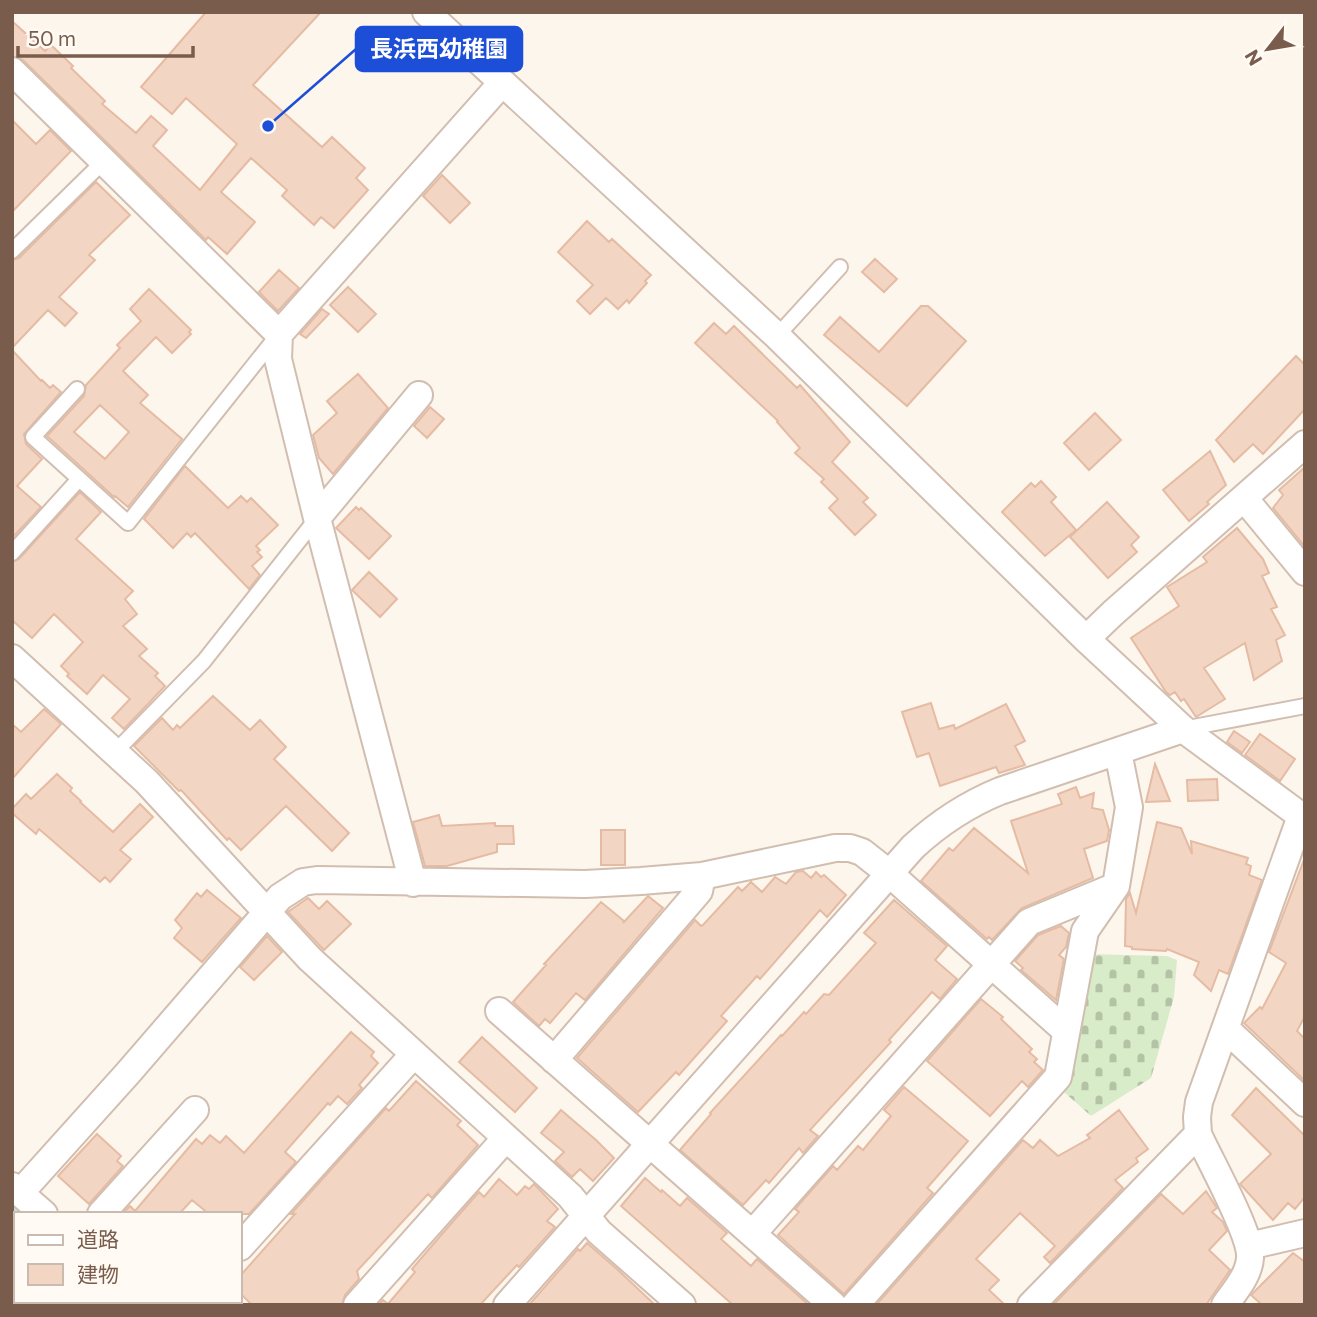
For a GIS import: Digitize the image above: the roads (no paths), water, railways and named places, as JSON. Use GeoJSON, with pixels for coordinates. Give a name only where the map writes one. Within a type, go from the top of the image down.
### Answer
{"type":"FeatureCollection","features":[{"type":"Feature","properties":{"kind":"street"},"geometry":{"type":"LineString","coordinates":[[426,12],[777,336],[1086,639],[1183,729],[1303,817],[1199,1102],[1196,1117],[1198,1134],[1249,1246],[1248,1267],[1232,1302]]}},
{"type":"Feature","properties":{"kind":"street"},"geometry":{"type":"LineString","coordinates":[[12,71],[279,334]]}},
{"type":"Feature","properties":{"kind":"street"},"geometry":{"type":"LineString","coordinates":[[413,883],[278,359],[279,334],[502,83]]}},
{"type":"Feature","properties":{"kind":"street"},"geometry":{"type":"LineString","coordinates":[[317,518],[419,395]]}},
{"type":"Feature","properties":{"kind":"street"},"geometry":{"type":"LineString","coordinates":[[1086,639],[1305,444]]}},
{"type":"Feature","properties":{"kind":"street"},"geometry":{"type":"LineString","coordinates":[[1244,498],[1305,572]]}},
{"type":"Feature","properties":{"kind":"street"},"geometry":{"type":"LineString","coordinates":[[12,658],[147,782],[310,959],[570,1196],[599,1232],[676,1303]]}},
{"type":"Feature","properties":{"kind":"street"},"geometry":{"type":"LineString","coordinates":[[507,1305],[935,826],[970,803],[1183,729]]}},
{"type":"Feature","properties":{"kind":"street"},"geometry":{"type":"LineString","coordinates":[[855,1305],[1058,1077],[1085,931],[1116,886],[1129,807],[1118,752]]}},
{"type":"Feature","properties":{"kind":"street"},"geometry":{"type":"LineString","coordinates":[[42,1212],[16,1189],[128,1073],[280,897],[303,882],[585,884],[702,876],[835,848],[850,848],[862,852],[890,874],[1065,1030]]}},
{"type":"Feature","properties":{"kind":"street"},"geometry":{"type":"LineString","coordinates":[[554,1060],[699,891],[702,876]]}},
{"type":"Feature","properties":{"kind":"street"},"geometry":{"type":"LineString","coordinates":[[752,1233],[1029,922],[1116,886]]}},
{"type":"Feature","properties":{"kind":"street"},"geometry":{"type":"LineString","coordinates":[[499,1011],[833,1305]]}},
{"type":"Feature","properties":{"kind":"street"},"geometry":{"type":"LineString","coordinates":[[1226,1029],[1305,1103]]}},
{"type":"Feature","properties":{"kind":"street"},"geometry":{"type":"LineString","coordinates":[[242,1245],[414,1054]]}},
{"type":"Feature","properties":{"kind":"street"},"geometry":{"type":"LineString","coordinates":[[103,1212],[195,1110]]}},
{"type":"Feature","properties":{"kind":"street"},"geometry":{"type":"LineString","coordinates":[[1031,1305],[1198,1134]]}},
{"type":"Feature","properties":{"kind":"street"},"geometry":{"type":"LineString","coordinates":[[357,1305],[506,1138]]}},
{"type":"Feature","properties":{"kind":"street"},"geometry":{"type":"LineString","coordinates":[[1249,1246],[1305,1233]]}},
{"type":"Feature","properties":{"kind":"lane"},"geometry":{"type":"LineString","coordinates":[[12,251],[104,161]]}},
{"type":"Feature","properties":{"kind":"lane"},"geometry":{"type":"LineString","coordinates":[[777,336],[840,267]]}},
{"type":"Feature","properties":{"kind":"lane"},"geometry":{"type":"LineString","coordinates":[[77,388],[33,437],[128,523],[279,334]]}},
{"type":"Feature","properties":{"kind":"lane"},"geometry":{"type":"LineString","coordinates":[[12,553],[79,479]]}},
{"type":"Feature","properties":{"kind":"lane"},"geometry":{"type":"LineString","coordinates":[[115,752],[204,661],[317,518]]}},
{"type":"Feature","properties":{"kind":"lane"},"geometry":{"type":"LineString","coordinates":[[1183,729],[1305,706]]}},
{"type":"Feature","properties":{"kind":"place","name":"長浜西幼稚園"},"geometry":{"type":"Point","coordinates":[268,126]}}]}
